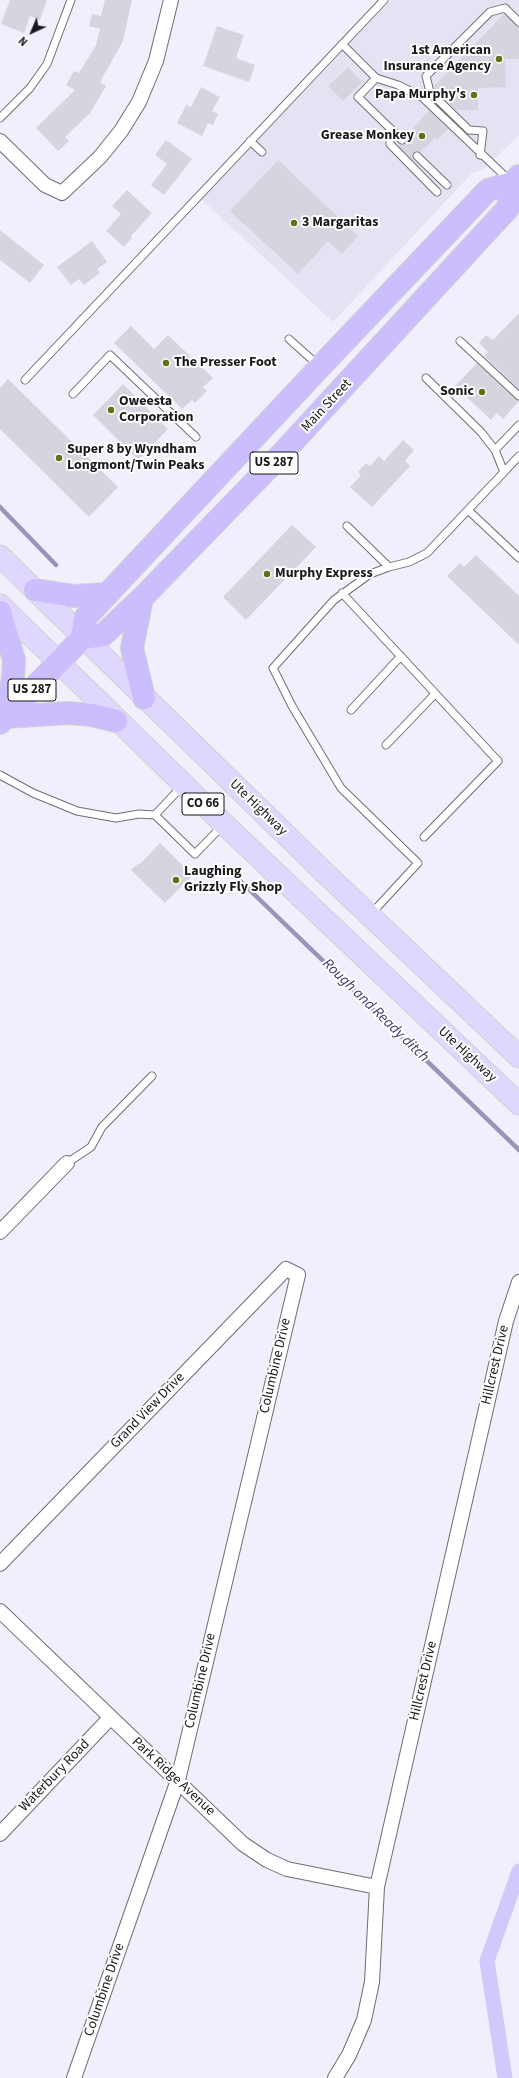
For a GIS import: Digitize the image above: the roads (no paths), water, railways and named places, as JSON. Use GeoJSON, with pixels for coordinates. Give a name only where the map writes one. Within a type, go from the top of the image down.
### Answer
{"type":"FeatureCollection","features":[{"type":"Feature","properties":{"kind":"highway","name":"US 287"},"geometry":{"type":"LineString","coordinates":[[3,720],[82,638],[85,618],[488,190],[517,183]]}},
{"type":"Feature","properties":{"kind":"highway","name":"Main Street"},"geometry":{"type":"LineString","coordinates":[[82,638],[103,635],[142,598],[277,459],[508,208],[517,183]]}},
{"type":"Feature","properties":{"kind":"highway"},"geometry":{"type":"LineString","coordinates":[[35,590],[74,596],[108,594]]}},
{"type":"Feature","properties":{"kind":"highway"},"geometry":{"type":"LineString","coordinates":[[142,598],[132,648],[144,698]]}},
{"type":"Feature","properties":{"kind":"highway"},"geometry":{"type":"LineString","coordinates":[[0,612],[14,660],[13,678],[3,720],[68,713],[92,715],[116,721]]}},
{"type":"Feature","properties":{"kind":"main road","name":"Ute Highway"},"geometry":{"type":"LineString","coordinates":[[0,556],[82,638],[369,916],[519,1057]]}},
{"type":"Feature","properties":{"kind":"main road","name":"Ute Highway"},"geometry":{"type":"LineString","coordinates":[[0,605],[116,721],[519,1104]]}},
{"type":"Feature","properties":{"kind":"street"},"geometry":{"type":"LineString","coordinates":[[0,142],[45,186],[62,193],[100,157],[121,131],[139,102],[156,61],[171,0]]}},
{"type":"Feature","properties":{"kind":"street"},"geometry":{"type":"LineString","coordinates":[[0,1232],[67,1163]]}},
{"type":"Feature","properties":{"kind":"street","name":"Grand View Drive"},"geometry":{"type":"LineString","coordinates":[[0,1564],[286,1268],[298,1275]]}},
{"type":"Feature","properties":{"kind":"street","name":"Columbine Drive"},"geometry":{"type":"LineString","coordinates":[[74,2078],[178,1780],[298,1275]]}},
{"type":"Feature","properties":{"kind":"street","name":"Hillcrest Drive"},"geometry":{"type":"LineString","coordinates":[[335,2078],[349,2055],[364,2020],[372,1982],[377,1887],[506,1321],[519,1282]]}},
{"type":"Feature","properties":{"kind":"street","name":"Park Ridge Avenue"},"geometry":{"type":"LineString","coordinates":[[0,1611],[110,1718],[178,1780],[243,1844],[267,1860],[287,1869],[377,1887]]}},
{"type":"Feature","properties":{"kind":"street","name":"Waterbury Road"},"geometry":{"type":"LineString","coordinates":[[0,1834],[110,1718]]}},
{"type":"Feature","properties":{"kind":"lane"},"geometry":{"type":"LineString","coordinates":[[0,118],[30,88],[47,64],[71,0]]}},
{"type":"Feature","properties":{"kind":"lane"},"geometry":{"type":"LineString","coordinates":[[25,380],[384,0]]}},
{"type":"Feature","properties":{"kind":"lane"},"geometry":{"type":"LineString","coordinates":[[480,155],[483,131],[469,130],[430,92],[426,76],[484,16],[490,12],[505,8],[519,22]]}},
{"type":"Feature","properties":{"kind":"lane"},"geometry":{"type":"LineString","coordinates":[[342,44],[376,78],[398,85],[422,97],[480,155],[517,183]]}},
{"type":"Feature","properties":{"kind":"lane"},"geometry":{"type":"LineString","coordinates":[[376,78],[358,98],[402,140]]}},
{"type":"Feature","properties":{"kind":"lane"},"geometry":{"type":"LineString","coordinates":[[390,128],[390,144],[437,192]]}},
{"type":"Feature","properties":{"kind":"lane"},"geometry":{"type":"LineString","coordinates":[[250,142],[262,152]]}},
{"type":"Feature","properties":{"kind":"lane"},"geometry":{"type":"LineString","coordinates":[[417,156],[447,185]]}},
{"type":"Feature","properties":{"kind":"lane"},"geometry":{"type":"LineString","coordinates":[[289,339],[320,367]]}},
{"type":"Feature","properties":{"kind":"lane"},"geometry":{"type":"LineString","coordinates":[[460,341],[519,396]]}},
{"type":"Feature","properties":{"kind":"lane"},"geometry":{"type":"LineString","coordinates":[[73,394],[110,355],[196,437]]}},
{"type":"Feature","properties":{"kind":"lane"},"geometry":{"type":"LineString","coordinates":[[426,378],[482,432],[495,450],[504,472]]}},
{"type":"Feature","properties":{"kind":"lane"},"geometry":{"type":"LineString","coordinates":[[495,450],[519,425]]}},
{"type":"Feature","properties":{"kind":"lane"},"geometry":{"type":"LineString","coordinates":[[369,916],[418,863],[341,788],[292,706],[273,668],[342,593],[370,574],[408,562],[427,553],[519,456]]}},
{"type":"Feature","properties":{"kind":"lane"},"geometry":{"type":"LineString","coordinates":[[468,510],[519,558]]}},
{"type":"Feature","properties":{"kind":"lane"},"geometry":{"type":"LineString","coordinates":[[347,526],[389,567]]}},
{"type":"Feature","properties":{"kind":"lane"},"geometry":{"type":"LineString","coordinates":[[342,593],[498,761],[424,837]]}},
{"type":"Feature","properties":{"kind":"lane"},"geometry":{"type":"LineString","coordinates":[[351,710],[400,656]]}},
{"type":"Feature","properties":{"kind":"lane"},"geometry":{"type":"LineString","coordinates":[[386,745],[435,694]]}},
{"type":"Feature","properties":{"kind":"lane"},"geometry":{"type":"LineString","coordinates":[[0,775],[32,793],[76,811],[116,818],[139,814],[155,815],[195,854],[224,824]]}},
{"type":"Feature","properties":{"kind":"lane"},"geometry":{"type":"LineString","coordinates":[[155,815],[183,785]]}},
{"type":"Feature","properties":{"kind":"lane"},"geometry":{"type":"LineString","coordinates":[[67,1163],[91,1147],[102,1127],[152,1076]]}},
{"type":"Feature","properties":{"kind":"waterway","name":"Rough and Ready ditch"},"geometry":{"type":"LineString","coordinates":[[0,507],[56,565]]}},
{"type":"Feature","properties":{"kind":"waterway","name":"Rough and Ready ditch"},"geometry":{"type":"LineString","coordinates":[[231,872],[519,1150]]}},
{"type":"Feature","properties":{"kind":"waterway","name":"Rough and Ready ditch"},"geometry":{"type":"LineString","coordinates":[[505,2078],[487,1961],[519,1871]]}},
{"type":"Feature","properties":{"kind":"place","name":"1st American Insurance Agency"},"geometry":{"type":"Point","coordinates":[499,59]}},
{"type":"Feature","properties":{"kind":"place","name":"Papa Murphy's"},"geometry":{"type":"Point","coordinates":[474,95]}},
{"type":"Feature","properties":{"kind":"place","name":"Grease Monkey"},"geometry":{"type":"Point","coordinates":[422,136]}},
{"type":"Feature","properties":{"kind":"place","name":"3 Margaritas"},"geometry":{"type":"Point","coordinates":[294,223]}},
{"type":"Feature","properties":{"kind":"place","name":"The Presser Foot"},"geometry":{"type":"Point","coordinates":[166,363]}},
{"type":"Feature","properties":{"kind":"place","name":"Sonic"},"geometry":{"type":"Point","coordinates":[482,392]}},
{"type":"Feature","properties":{"kind":"place","name":"Oweesta Corporation"},"geometry":{"type":"Point","coordinates":[111,410]}},
{"type":"Feature","properties":{"kind":"place","name":"Super 8 by Wyndham Longmont/Twin Peaks"},"geometry":{"type":"Point","coordinates":[59,458]}},
{"type":"Feature","properties":{"kind":"place","name":"Murphy Express"},"geometry":{"type":"Point","coordinates":[267,574]}},
{"type":"Feature","properties":{"kind":"place","name":"Laughing Grizzly Fly Shop"},"geometry":{"type":"Point","coordinates":[176,880]}}]}
